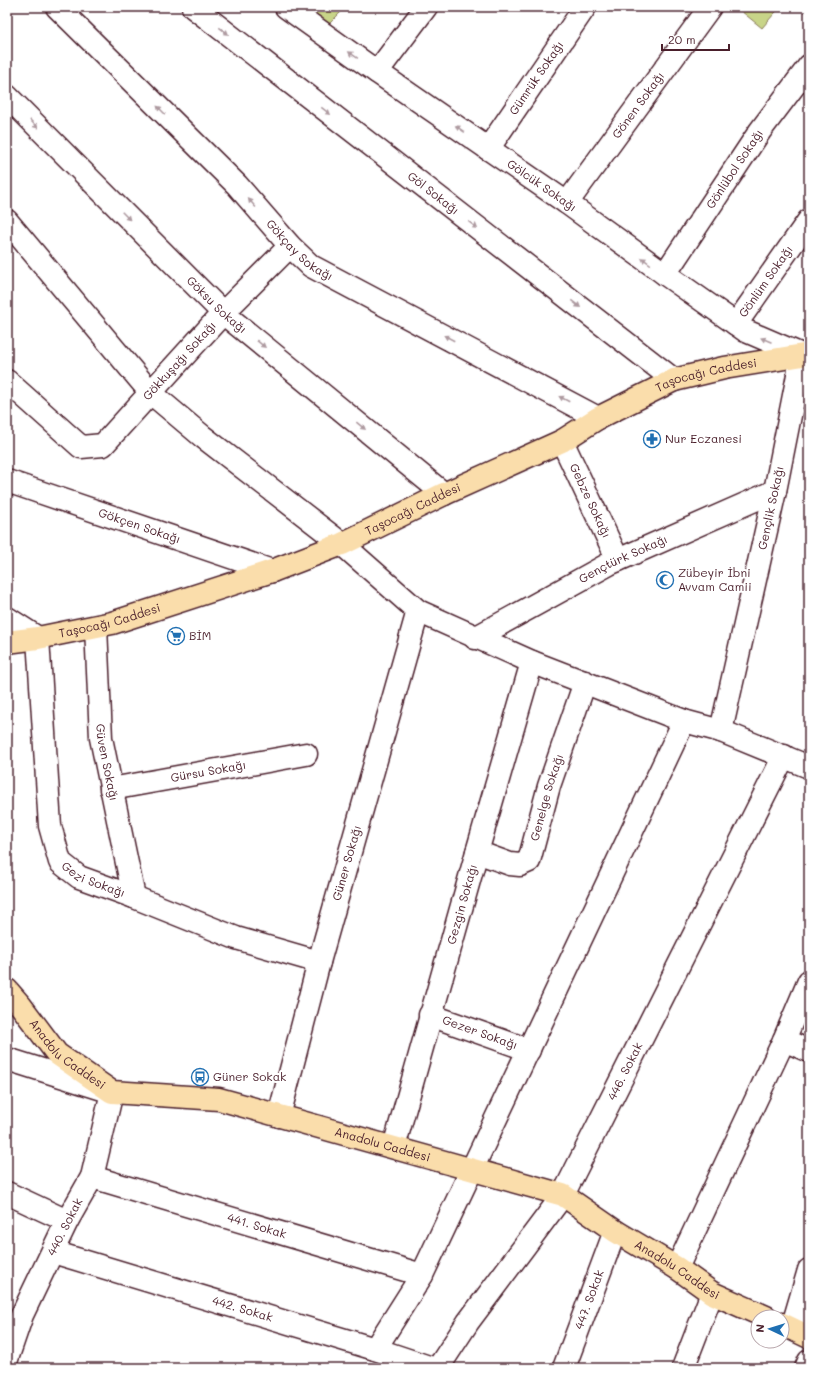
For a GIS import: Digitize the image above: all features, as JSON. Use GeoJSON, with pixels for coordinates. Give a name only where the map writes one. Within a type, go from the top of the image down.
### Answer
{"type":"FeatureCollection","features":[{"type":"Feature","properties":{"kind":"main road","name":"Taşocağı Caddesi"},"geometry":{"type":"LineString","coordinates":[[7,642],[38,638],[112,623],[272,571],[342,544],[444,494],[562,441],[598,418],[674,380],[724,368],[806,355]]}},
{"type":"Feature","properties":{"kind":"main road","name":"Anadolu Caddesi"},"geometry":{"type":"LineString","coordinates":[[7,990],[57,1054],[112,1092],[219,1100],[394,1147],[563,1195],[615,1231],[678,1268],[712,1293],[750,1310]]}},
{"type":"Feature","properties":{"kind":"street","name":"Gökçay Sokağı"},"geometry":{"type":"LineString","coordinates":[[57,7],[237,185],[290,246],[311,266],[598,418]]}},
{"type":"Feature","properties":{"kind":"street","name":"Göl Sokağı"},"geometry":{"type":"LineString","coordinates":[[193,7],[674,380]]}},
{"type":"Feature","properties":{"kind":"street","name":"Gölcük Sokağı"},"geometry":{"type":"LineString","coordinates":[[286,7],[377,72],[567,203],[746,331],[806,355]]}},
{"type":"Feature","properties":{"kind":"street"},"geometry":{"type":"LineString","coordinates":[[377,72],[426,7]]}},
{"type":"Feature","properties":{"kind":"street","name":"Gümrük Sokağı"},"geometry":{"type":"LineString","coordinates":[[488,148],[585,7]]}},
{"type":"Feature","properties":{"kind":"street","name":"Gönen Sokağı"},"geometry":{"type":"LineString","coordinates":[[567,203],[710,7]]}},
{"type":"Feature","properties":{"kind":"street","name":"Gönlübol Sokağı"},"geometry":{"type":"LineString","coordinates":[[665,274],[760,131],[809,66]]}},
{"type":"Feature","properties":{"kind":"street","name":"Göksu Sokağı"},"geometry":{"type":"LineString","coordinates":[[7,96],[223,313],[444,494]]}},
{"type":"Feature","properties":{"kind":"street","name":"Gönlüm Sokağı"},"geometry":{"type":"LineString","coordinates":[[736,324],[809,220]]}},
{"type":"Feature","properties":{"kind":"street"},"geometry":{"type":"LineString","coordinates":[[7,221],[151,393],[202,436],[342,544],[418,611],[475,638],[532,662],[684,721],[721,731],[809,767]]}},
{"type":"Feature","properties":{"kind":"street","name":"Gökkuşağı Sokağı"},"geometry":{"type":"LineString","coordinates":[[7,381],[81,447],[103,445],[223,313],[290,246]]}},
{"type":"Feature","properties":{"kind":"street","name":"Gençlik Sokağı"},"geometry":{"type":"LineString","coordinates":[[721,731],[806,355]]}},
{"type":"Feature","properties":{"kind":"street","name":"Gebze Sokağı"},"geometry":{"type":"LineString","coordinates":[[562,441],[618,560]]}},
{"type":"Feature","properties":{"kind":"street","name":"Gökçen Sokağı"},"geometry":{"type":"LineString","coordinates":[[7,481],[272,571]]}},
{"type":"Feature","properties":{"kind":"street","name":"Gençtürk Sokağı"},"geometry":{"type":"LineString","coordinates":[[475,638],[618,560],[775,491]]}},
{"type":"Feature","properties":{"kind":"street","name":"Güner Sokağı"},"geometry":{"type":"LineString","coordinates":[[279,1116],[319,962],[418,611]]}},
{"type":"Feature","properties":{"kind":"street"},"geometry":{"type":"LineString","coordinates":[[7,618],[38,638]]}},
{"type":"Feature","properties":{"kind":"street","name":"Güven Sokağı"},"geometry":{"type":"LineString","coordinates":[[96,626],[101,738],[134,896]]}},
{"type":"Feature","properties":{"kind":"street","name":"Gezi Sokağı"},"geometry":{"type":"LineString","coordinates":[[38,638],[50,826],[60,862],[79,877],[134,896],[236,938],[319,962]]}},
{"type":"Feature","properties":{"kind":"street","name":"Gezgin Sokağı"},"geometry":{"type":"LineString","coordinates":[[394,1147],[430,1015],[532,662]]}},
{"type":"Feature","properties":{"kind":"street","name":"Genelge Sokağı"},"geometry":{"type":"LineString","coordinates":[[477,852],[510,864],[520,865],[529,861],[549,786],[585,682]]}},
{"type":"Feature","properties":{"kind":"street"},"geometry":{"type":"LineString","coordinates":[[375,1349],[422,1275],[684,721]]}},
{"type":"Feature","properties":{"kind":"street","name":"Gürsu Sokağı"},"geometry":{"type":"LineString","coordinates":[[111,789],[306,754]]}},
{"type":"Feature","properties":{"kind":"street","name":"446. Sokak"},"geometry":{"type":"LineString","coordinates":[[438,1368],[468,1322],[563,1195],[784,756]]}},
{"type":"Feature","properties":{"kind":"street"},"geometry":{"type":"LineString","coordinates":[[678,1268],[784,1040],[809,981]]}},
{"type":"Feature","properties":{"kind":"street","name":"Gezer Sokağı"},"geometry":{"type":"LineString","coordinates":[[430,1015],[529,1050]]}},
{"type":"Feature","properties":{"kind":"street"},"geometry":{"type":"LineString","coordinates":[[784,1040],[809,1051]]}},
{"type":"Feature","properties":{"kind":"street"},"geometry":{"type":"LineString","coordinates":[[7,1060],[112,1092]]}},
{"type":"Feature","properties":{"kind":"street","name":"440. Sokak"},"geometry":{"type":"LineString","coordinates":[[7,1359],[15,1313],[52,1252],[67,1221],[92,1177],[112,1092]]}},
{"type":"Feature","properties":{"kind":"street","name":"441. Sokak"},"geometry":{"type":"LineString","coordinates":[[92,1177],[422,1275]]}},
{"type":"Feature","properties":{"kind":"street"},"geometry":{"type":"LineString","coordinates":[[7,1193],[67,1221]]}},
{"type":"Feature","properties":{"kind":"street","name":"447. Sokak"},"geometry":{"type":"LineString","coordinates":[[564,1368],[615,1231]]}},
{"type":"Feature","properties":{"kind":"street","name":"442. Sokak"},"geometry":{"type":"LineString","coordinates":[[52,1252],[375,1349],[432,1368]]}},
{"type":"Feature","properties":{"kind":"street"},"geometry":{"type":"LineString","coordinates":[[794,1330],[809,1270]]}},
{"type":"Feature","properties":{"kind":"street"},"geometry":{"type":"LineString","coordinates":[[683,1368],[712,1293]]}},
{"type":"Feature","properties":{"kind":"street"},"geometry":{"type":"LineString","coordinates":[[806,1368],[809,1361]]}},
{"type":"Feature","properties":{"kind":"street"},"geometry":{"type":"LineString","coordinates":[[7,1364],[19,1368]]}},
{"type":"Feature","properties":{"kind":"green space"},"geometry":{"type":"Polygon","coordinates":[[[300,7],[346,7],[328,25],[300,7]]]}},
{"type":"Feature","properties":{"kind":"green space"},"geometry":{"type":"Polygon","coordinates":[[[736,7],[780,7],[762,28],[736,7]]]}},
{"type":"Feature","properties":{"kind":"place","name":"Nur Eczanesi"},"geometry":{"type":"Point","coordinates":[652,439]}},
{"type":"Feature","properties":{"kind":"place","name":"Zübeyir İbni Avvam Camii"},"geometry":{"type":"Point","coordinates":[665,580]}},
{"type":"Feature","properties":{"kind":"place","name":"BİM"},"geometry":{"type":"Point","coordinates":[176,636]}},
{"type":"Feature","properties":{"kind":"place","name":"Güner Sokak"},"geometry":{"type":"Point","coordinates":[200,1077]}}]}
